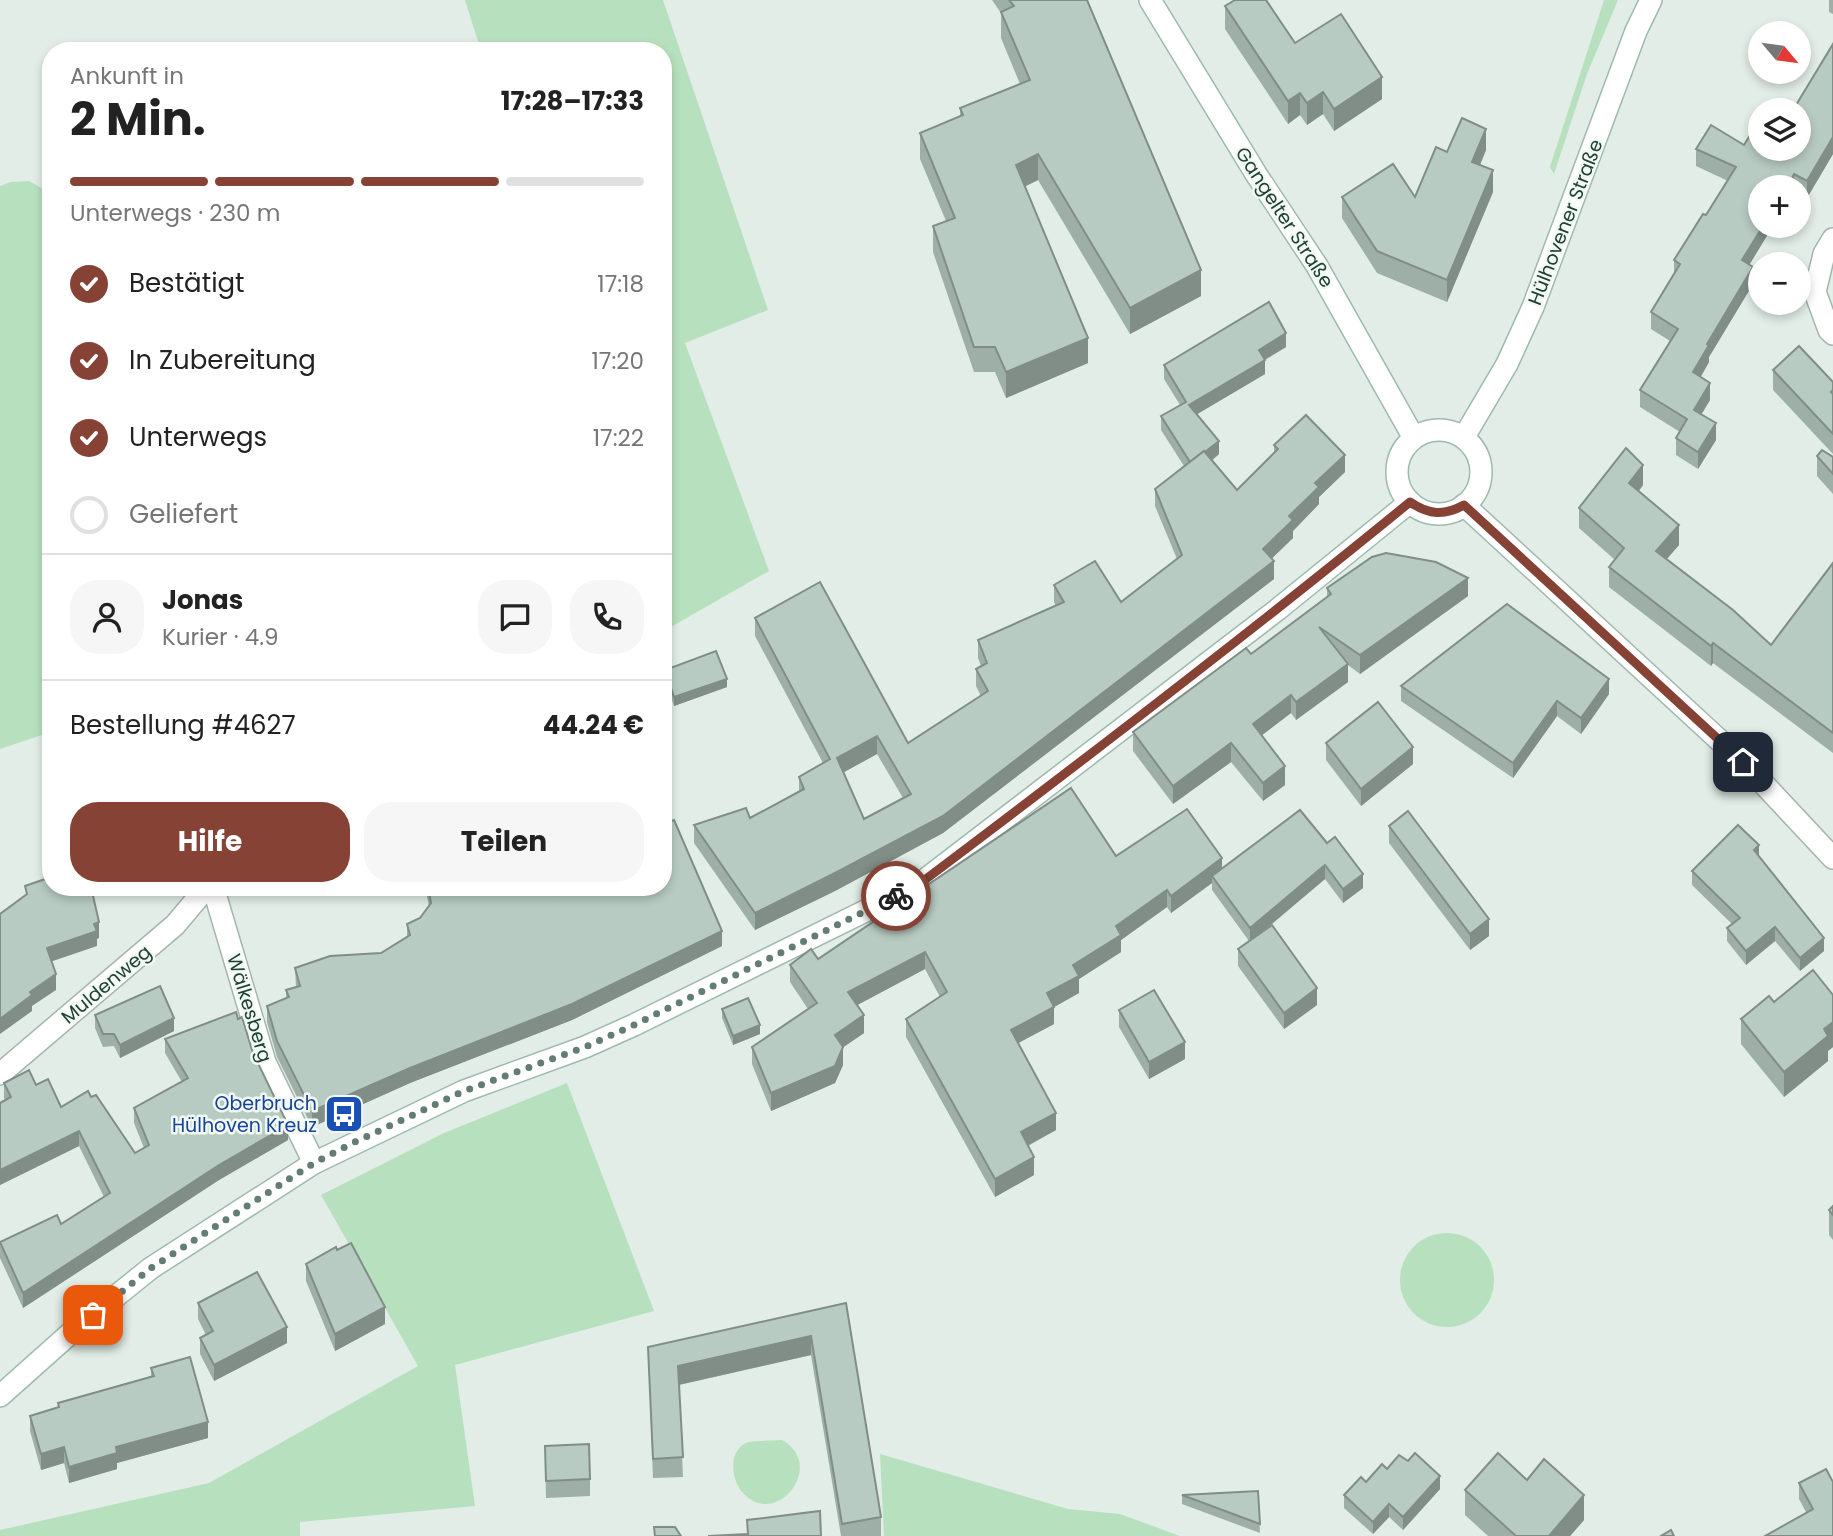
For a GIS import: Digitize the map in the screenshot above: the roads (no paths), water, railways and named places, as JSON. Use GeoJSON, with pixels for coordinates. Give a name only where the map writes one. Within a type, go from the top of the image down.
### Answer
{"type":"FeatureCollection","features":[{"type":"Feature","properties":{"kind":"main road","name":"Gangelter Straße"},"geometry":{"type":"LineString","coordinates":[[1150,0],[1256,174],[1317,266],[1414,438]]}},
{"type":"Feature","properties":{"kind":"main road","name":"Hülhovener Straße"},"geometry":{"type":"LineString","coordinates":[[1464,438],[1507,364],[1533,307],[1636,31],[1651,0]]}},
{"type":"Feature","properties":{"kind":"main road"},"geometry":{"type":"LineString","coordinates":[[1833,239],[1824,254],[1815,292],[1829,330],[1833,334]]}},
{"type":"Feature","properties":{"kind":"main road"},"geometry":{"type":"LineString","coordinates":[[1439,430],[1464,438],[1473,447],[1482,471],[1473,496],[1451,512],[1422,510],[1410,502],[1399,481],[1397,469],[1400,457],[1414,438],[1439,430]]}},
{"type":"Feature","properties":{"kind":"main road"},"geometry":{"type":"LineString","coordinates":[[0,1396],[74,1330],[151,1268],[314,1163],[464,1091],[585,1047],[634,1025],[918,885],[1266,619],[1410,502]]}},
{"type":"Feature","properties":{"kind":"main road"},"geometry":{"type":"LineString","coordinates":[[1464,505],[1743,762],[1833,858]]}},
{"type":"Feature","properties":{"kind":"main road","name":"Muldenweg"},"geometry":{"type":"LineString","coordinates":[[0,1074],[175,926],[200,896]]}},
{"type":"Feature","properties":{"kind":"main road","name":"Wälkesberg"},"geometry":{"type":"LineString","coordinates":[[216,896],[265,1062],[314,1163]]}},
{"type":"Feature","properties":{"kind":"place","name":"Oberbruch Hülhoven Kreuz"},"geometry":{"type":"Point","coordinates":[344,1114]}}]}
